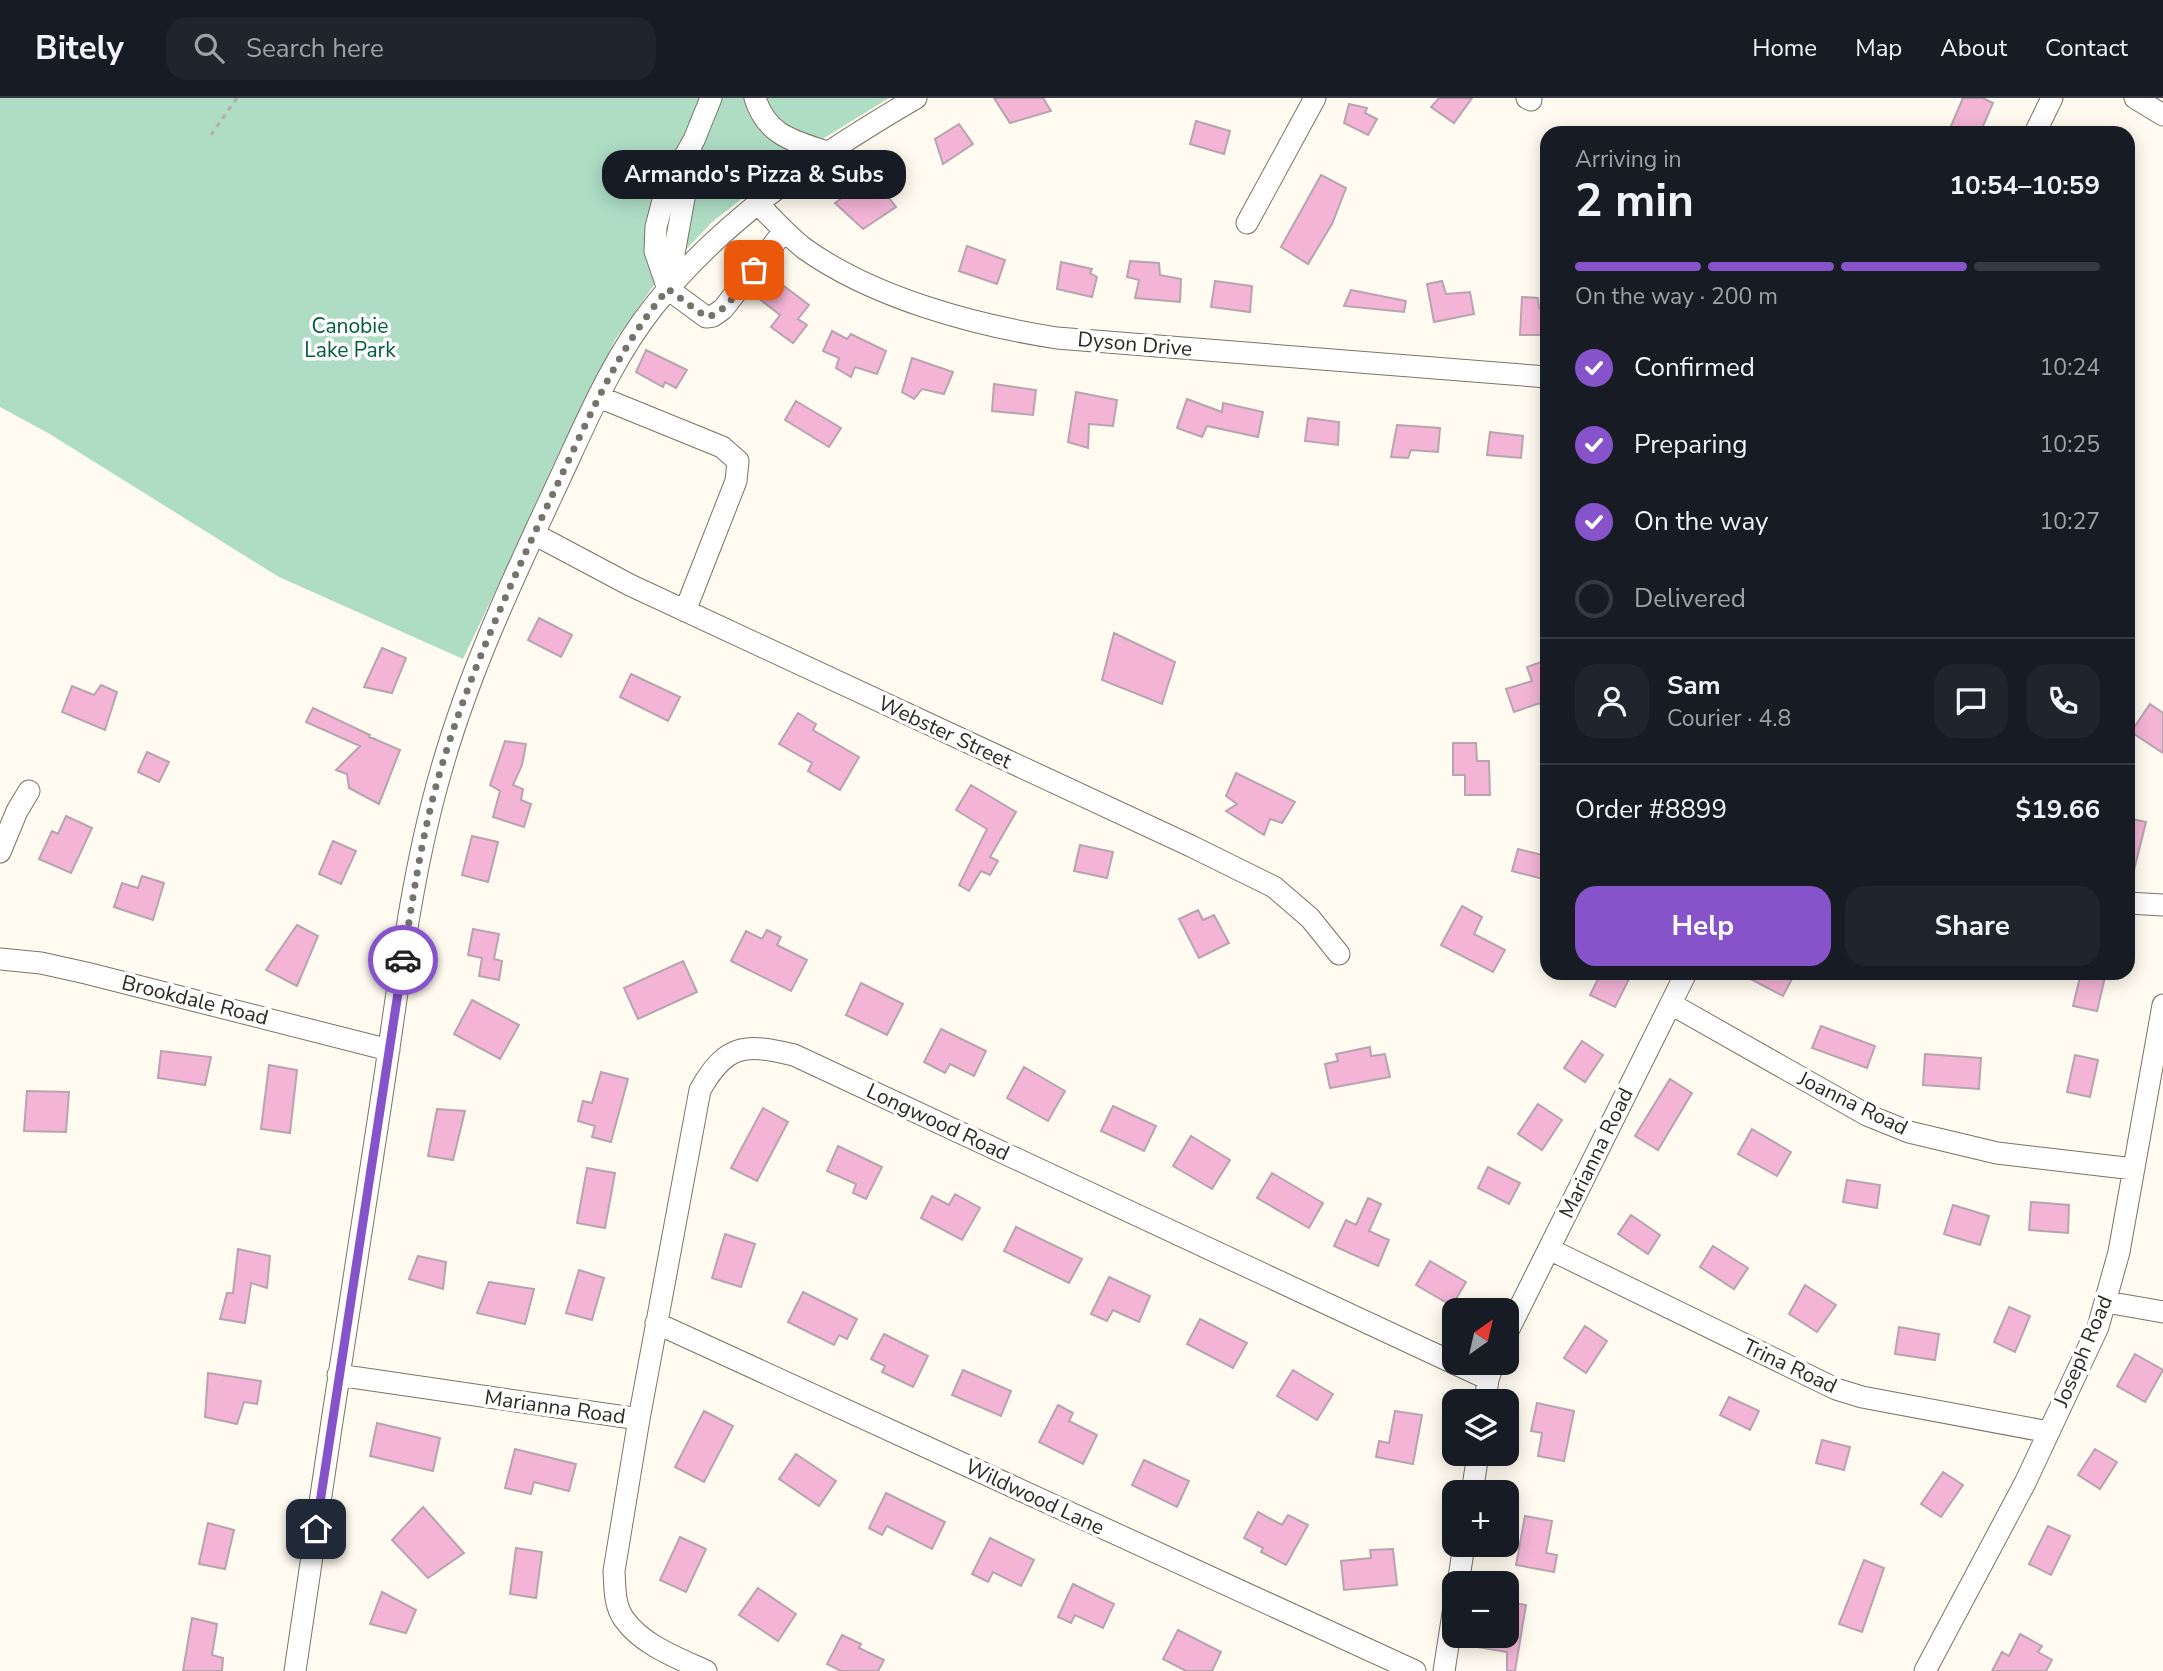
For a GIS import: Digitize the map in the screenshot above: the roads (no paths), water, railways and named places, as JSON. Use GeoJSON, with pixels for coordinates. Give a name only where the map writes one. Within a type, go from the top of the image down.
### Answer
{"type":"FeatureCollection","features":[{"type":"Feature","properties":{"kind":"street"},"geometry":{"type":"LineString","coordinates":[[668,289],[694,140],[712,98]]}},
{"type":"Feature","properties":{"kind":"street"},"geometry":{"type":"LineString","coordinates":[[755,98],[761,113],[777,132],[787,139],[827,152]]}},
{"type":"Feature","properties":{"kind":"street"},"geometry":{"type":"LineString","coordinates":[[295,1671],[338,1375],[419,866],[439,775],[502,603],[599,397],[633,334],[668,289],[707,248],[758,204],[827,152],[916,98]]}},
{"type":"Feature","properties":{"kind":"street"},"geometry":{"type":"LineString","coordinates":[[1247,223],[1315,98]]}},
{"type":"Feature","properties":{"kind":"street"},"geometry":{"type":"LineString","coordinates":[[2038,126],[2052,98]]}},
{"type":"Feature","properties":{"kind":"street"},"geometry":{"type":"LineString","coordinates":[[2135,98],[2163,115]]}},
{"type":"Feature","properties":{"kind":"street","name":"Dyson Drive"},"geometry":{"type":"LineString","coordinates":[[758,204],[784,231],[814,255],[862,282],[961,318],[1025,333],[1057,338],[1540,376]]}},
{"type":"Feature","properties":{"kind":"street"},"geometry":{"type":"LineString","coordinates":[[668,289],[706,317],[713,316],[723,309],[784,231]]}},
{"type":"Feature","properties":{"kind":"street"},"geometry":{"type":"LineString","coordinates":[[599,397],[722,447],[738,461],[737,481],[685,611]]}},
{"type":"Feature","properties":{"kind":"street","name":"Webster Street"},"geometry":{"type":"LineString","coordinates":[[534,534],[594,567],[685,611],[1274,887],[1310,918],[1339,954]]}},
{"type":"Feature","properties":{"kind":"street"},"geometry":{"type":"LineString","coordinates":[[0,852],[29,791]]}},
{"type":"Feature","properties":{"kind":"street"},"geometry":{"type":"LineString","coordinates":[[2135,903],[2163,905]]}},
{"type":"Feature","properties":{"kind":"street","name":"Brookdale Road"},"geometry":{"type":"LineString","coordinates":[[0,959],[41,963],[86,973],[389,1050]]}},
{"type":"Feature","properties":{"kind":"street","name":"Marianna Road"},"geometry":{"type":"LineString","coordinates":[[1519,1309],[1683,980]]}},
{"type":"Feature","properties":{"kind":"street","name":"Joanna Road"},"geometry":{"type":"LineString","coordinates":[[1671,1004],[1867,1115],[1909,1132],[1997,1153],[2134,1169]]}},
{"type":"Feature","properties":{"kind":"street","name":"Joseph Road"},"geometry":{"type":"LineString","coordinates":[[1925,1671],[2004,1525],[2098,1327],[2119,1252],[2159,1056],[2163,1005]]}},
{"type":"Feature","properties":{"kind":"street","name":"Longwood Road"},"geometry":{"type":"LineString","coordinates":[[639,1419],[700,1090],[711,1070],[728,1055],[750,1047],[794,1055],[1442,1349]]}},
{"type":"Feature","properties":{"kind":"street","name":"Trina Road"},"geometry":{"type":"LineString","coordinates":[[1549,1248],[1836,1389],[2049,1432]]}},
{"type":"Feature","properties":{"kind":"street"},"geometry":{"type":"LineString","coordinates":[[2106,1302],[2163,1312]]}},
{"type":"Feature","properties":{"kind":"street","name":"Wildwood Lane"},"geometry":{"type":"LineString","coordinates":[[656,1323],[1415,1671]]}},
{"type":"Feature","properties":{"kind":"street","name":"Marianna Road"},"geometry":{"type":"LineString","coordinates":[[338,1375],[639,1419],[614,1571],[615,1595],[623,1618],[639,1635],[658,1648],[706,1671]]}},
{"type":"Feature","properties":{"kind":"street"},"geometry":{"type":"LineString","coordinates":[[1444,1671],[1448,1648]]}},
{"type":"Feature","properties":{"kind":"place","name":"Armando's Pizza & Subs"},"geometry":{"type":"Point","coordinates":[754,270]}},
{"type":"Feature","properties":{"kind":"park label","name":"Canobie Lake Park"},"geometry":{"type":"Point","coordinates":[350,338]}}]}
